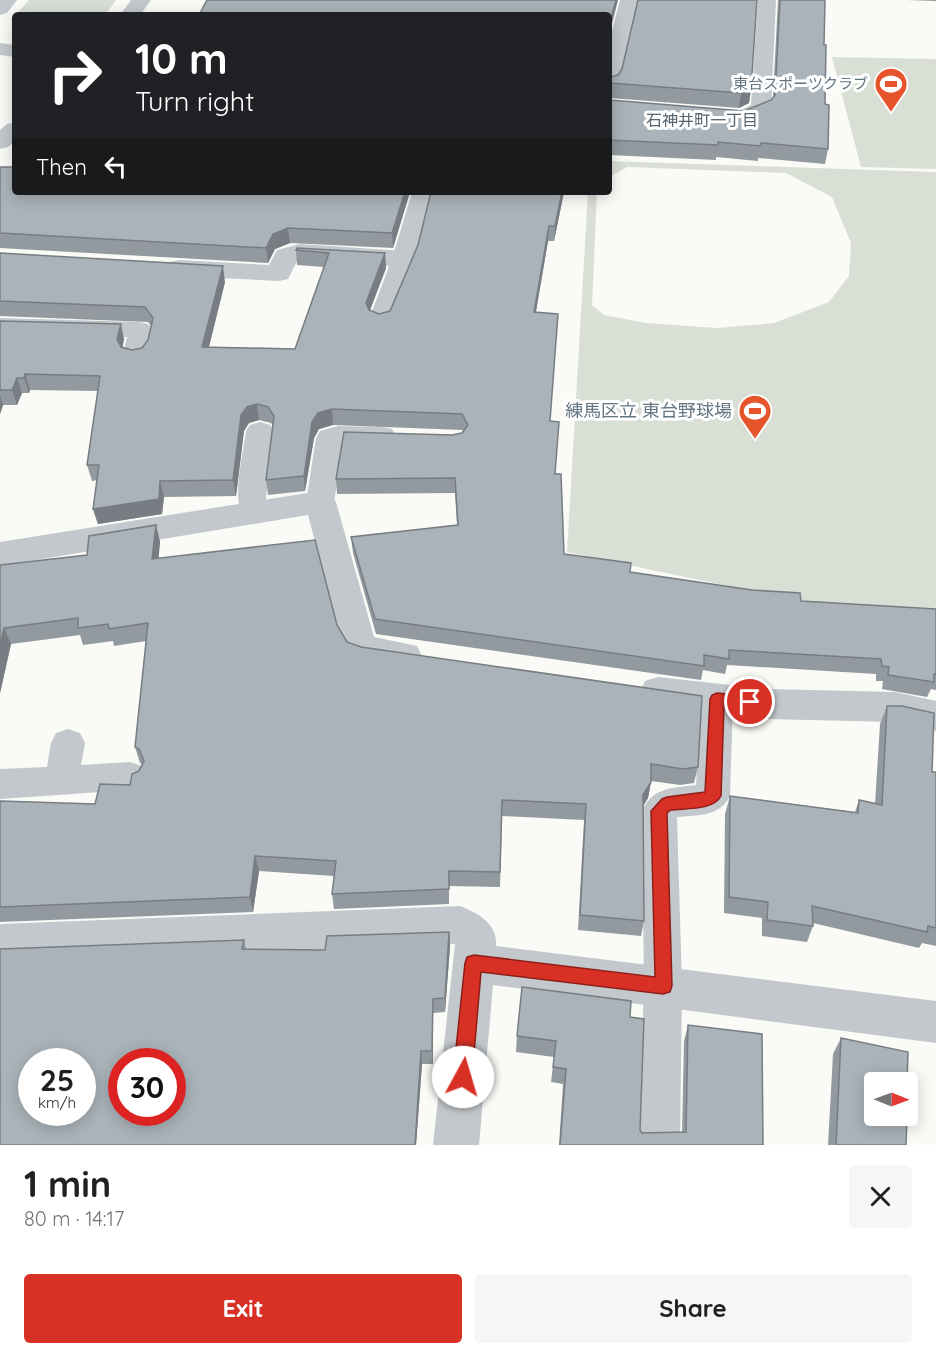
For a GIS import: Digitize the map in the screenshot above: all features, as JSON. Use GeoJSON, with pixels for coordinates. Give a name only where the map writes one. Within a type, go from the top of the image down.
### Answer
{"type":"FeatureCollection","features":[{"type":"Feature","properties":{"kind":"street"},"geometry":{"type":"LineString","coordinates":[[153,267],[271,274],[279,273],[286,256],[290,253],[404,259]]}},
{"type":"Feature","properties":{"kind":"street"},"geometry":{"type":"LineString","coordinates":[[0,554],[254,514],[320,501],[358,641],[363,648],[434,660]]}},
{"type":"Feature","properties":{"kind":"street"},"geometry":{"type":"LineString","coordinates":[[622,686],[767,704],[895,707],[936,716]]}},
{"type":"Feature","properties":{"kind":"street"},"geometry":{"type":"LineString","coordinates":[[0,943],[460,925],[470,931],[476,940],[456,1145]]}},
{"type":"Feature","properties":{"kind":"street"},"geometry":{"type":"LineString","coordinates":[[474,963],[936,1022]]}},
{"type":"Feature","properties":{"kind":"lane"},"geometry":{"type":"LineString","coordinates":[[0,9],[8,0]]}},
{"type":"Feature","properties":{"kind":"lane"},"geometry":{"type":"LineString","coordinates":[[612,59],[617,20],[629,0]]}},
{"type":"Feature","properties":{"kind":"lane"},"geometry":{"type":"LineString","coordinates":[[709,115],[742,117],[761,108],[767,0]]}},
{"type":"Feature","properties":{"kind":"lane"},"geometry":{"type":"LineString","coordinates":[[381,319],[404,259],[422,195]]}},
{"type":"Feature","properties":{"kind":"lane"},"geometry":{"type":"LineString","coordinates":[[0,326],[139,330],[141,333],[136,355]]}},
{"type":"Feature","properties":{"kind":"lane"},"geometry":{"type":"LineString","coordinates":[[254,514],[252,498],[260,431]]}},
{"type":"Feature","properties":{"kind":"lane"},"geometry":{"type":"LineString","coordinates":[[320,501],[330,438],[333,436],[406,437]]}},
{"type":"Feature","properties":{"kind":"lane"},"geometry":{"type":"LineString","coordinates":[[659,1145],[663,986],[659,811],[667,803],[708,799],[713,796],[717,699]]}},
{"type":"Feature","properties":{"kind":"lane"},"geometry":{"type":"LineString","coordinates":[[61,780],[68,743]]}},
{"type":"Feature","properties":{"kind":"lane"},"geometry":{"type":"LineString","coordinates":[[0,784],[130,776]]}},
{"type":"Feature","properties":{"kind":"shaded area"},"geometry":{"type":"Polygon","coordinates":[[[29,0],[116,0],[107,12],[19,12],[29,0]]]}},
{"type":"Feature","properties":{"kind":"shaded area","name":"東台スポーツクラブ"},"geometry":{"type":"Polygon","coordinates":[[[832,57],[936,59],[936,169],[861,167],[832,57]]]}},
{"type":"Feature","properties":{"kind":"shaded area","name":"練馬区立 東台野球場"},"geometry":{"type":"Polygon","coordinates":[[[612,161],[936,172],[936,618],[784,598],[567,552],[588,195],[597,195],[592,305],[604,315],[646,323],[717,328],[774,323],[829,302],[849,276],[851,243],[832,197],[786,173],[627,167],[612,175],[612,161]]]}},
{"type":"Feature","properties":{"kind":"building"},"geometry":{"type":"Polygon","coordinates":[[[207,0],[616,0],[612,14],[612,12],[201,12],[207,0]]]}},
{"type":"Feature","properties":{"kind":"building"},"geometry":{"type":"Polygon","coordinates":[[[638,0],[757,0],[751,89],[741,93],[612,83],[612,77],[618,75],[622,69],[638,0]]]}},
{"type":"Feature","properties":{"kind":"building"},"geometry":{"type":"Polygon","coordinates":[[[780,0],[825,0],[825,104],[829,105],[828,149],[761,143],[760,146],[718,142],[718,145],[612,140],[612,100],[744,111],[771,100],[775,95],[780,0]]]}},
{"type":"Feature","properties":{"kind":"building"},"geometry":{"type":"Polygon","coordinates":[[[0,167],[12,167],[12,195],[404,195],[392,233],[288,228],[273,234],[266,248],[0,233],[0,167]]]}},
{"type":"Feature","properties":{"kind":"building"},"geometry":{"type":"Polygon","coordinates":[[[430,195],[561,195],[555,226],[549,226],[534,312],[558,314],[550,421],[559,422],[555,474],[561,474],[564,554],[631,563],[630,572],[752,590],[800,593],[801,601],[936,609],[934,682],[888,675],[889,667],[882,666],[881,659],[729,650],[729,659],[704,655],[704,666],[375,619],[351,537],[458,525],[455,478],[336,479],[344,432],[452,435],[462,433],[468,425],[462,414],[332,409],[318,413],[312,422],[304,476],[266,480],[274,416],[268,407],[257,404],[247,407],[241,415],[233,480],[160,481],[159,499],[93,509],[99,465],[87,465],[100,376],[25,374],[24,378],[17,378],[12,390],[0,390],[0,321],[121,324],[117,339],[121,347],[132,350],[142,348],[148,340],[153,318],[145,307],[0,301],[0,253],[223,266],[202,347],[295,349],[329,253],[296,250],[297,248],[385,253],[366,303],[369,310],[379,314],[390,311],[418,245],[430,195]]]}},
{"type":"Feature","properties":{"kind":"building"},"geometry":{"type":"Polygon","coordinates":[[[156,525],[152,559],[315,540],[337,625],[347,642],[361,647],[702,696],[698,767],[683,769],[651,764],[651,782],[643,795],[644,921],[580,915],[586,804],[502,800],[500,872],[449,871],[449,889],[332,894],[336,861],[255,856],[250,897],[0,907],[0,801],[95,804],[100,784],[130,785],[132,774],[139,771],[144,761],[139,749],[135,747],[148,623],[109,629],[108,624],[78,628],[78,618],[4,628],[0,645],[0,565],[87,555],[89,536],[156,525]]]}},
{"type":"Feature","properties":{"kind":"building"},"geometry":{"type":"Polygon","coordinates":[[[887,706],[902,706],[934,713],[932,772],[936,772],[936,928],[928,926],[927,932],[812,906],[813,926],[767,920],[768,902],[729,897],[730,796],[858,813],[859,800],[882,805],[887,706]]]}},
{"type":"Feature","properties":{"kind":"building"},"geometry":{"type":"Polygon","coordinates":[[[449,932],[445,998],[433,999],[432,1051],[421,1051],[415,1145],[0,1145],[0,949],[244,940],[242,949],[325,950],[327,936],[449,932]]]}},
{"type":"Feature","properties":{"kind":"building"},"geometry":{"type":"Polygon","coordinates":[[[522,987],[631,1001],[630,1017],[644,1019],[640,1130],[642,1133],[686,1132],[688,1025],[762,1034],[763,1145],[560,1145],[566,1069],[553,1067],[556,1041],[517,1036],[522,987]]]}},
{"type":"Feature","properties":{"kind":"building"},"geometry":{"type":"Polygon","coordinates":[[[841,1038],[908,1052],[907,1072],[864,1072],[864,1126],[907,1126],[906,1145],[836,1145],[841,1038]]]}},
{"type":"Feature","properties":{"kind":"place","name":"東台スポーツクラブ"},"geometry":{"type":"Point","coordinates":[891,113]}},
{"type":"Feature","properties":{"kind":"place","name":"練馬区立 東台野球場"},"geometry":{"type":"Point","coordinates":[755,440]}},
{"type":"Feature","properties":{"kind":"district","name":"石神井町一丁目"},"geometry":{"type":"Point","coordinates":[702,120]}},
{"type":"Feature","properties":{"kind":"route"},"geometry":{"type":"LineString","coordinates":[[463,1077],[474,963],[663,986],[659,811],[667,803],[708,799],[713,796],[717,699],[750,702]]}}]}
